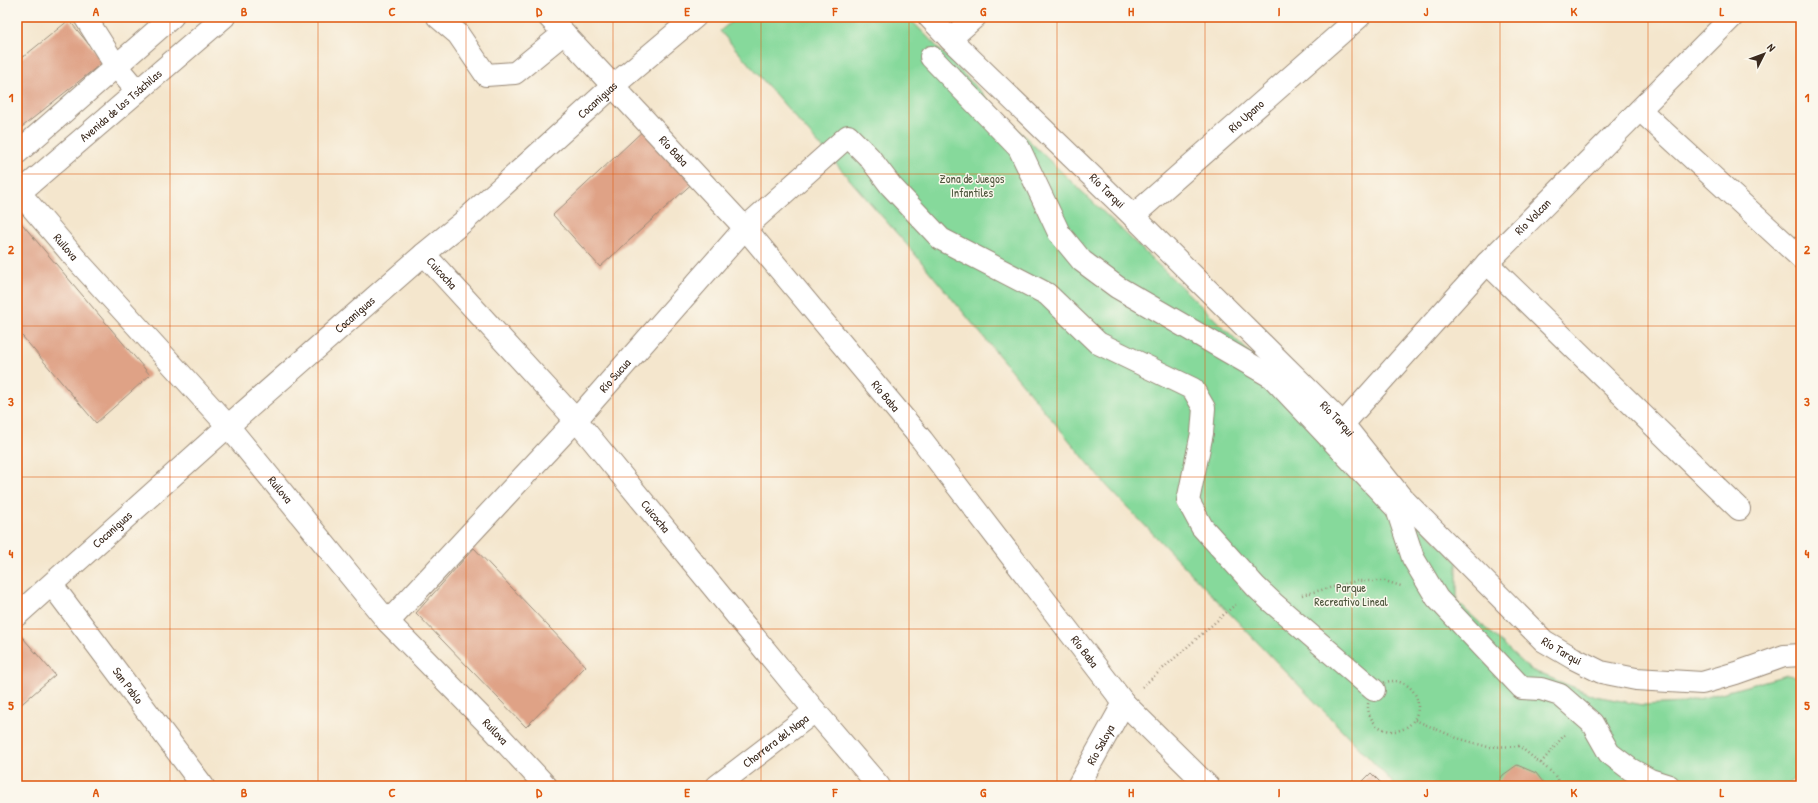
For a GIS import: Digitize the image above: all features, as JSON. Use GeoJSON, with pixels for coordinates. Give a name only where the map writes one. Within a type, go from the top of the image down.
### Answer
{"type":"FeatureCollection","features":[{"type":"Feature","properties":{"kind":"street"},"geometry":{"type":"LineString","coordinates":[[85,17],[116,66],[137,91]]}},
{"type":"Feature","properties":{"kind":"street"},"geometry":{"type":"LineString","coordinates":[[17,153],[172,17]]}},
{"type":"Feature","properties":{"kind":"street","name":"Avenida de los Tsáchilas"},"geometry":{"type":"LineString","coordinates":[[18,192],[224,17]]}},
{"type":"Feature","properties":{"kind":"street"},"geometry":{"type":"LineString","coordinates":[[438,17],[458,34],[486,75],[514,73],[556,25]]}},
{"type":"Feature","properties":{"kind":"street","name":"Cocaniguas"},"geometry":{"type":"LineString","coordinates":[[17,615],[228,426],[424,254],[463,222],[613,86],[695,17]]}},
{"type":"Feature","properties":{"kind":"street","name":"Río Tarqui"},"geometry":{"type":"LineString","coordinates":[[929,17],[1133,216],[1342,424],[1401,497],[1544,641],[1573,658],[1602,672],[1636,679],[1702,683],[1793,655],[1801,642]]}},
{"type":"Feature","properties":{"kind":"street"},"geometry":{"type":"LineString","coordinates":[[950,39],[975,17]]}},
{"type":"Feature","properties":{"kind":"street","name":"Río Upano"},"geometry":{"type":"LineString","coordinates":[[1133,216],[1359,17]]}},
{"type":"Feature","properties":{"kind":"street","name":"Río Volcan"},"geometry":{"type":"LineString","coordinates":[[1342,424],[1487,263],[1732,17]]}},
{"type":"Feature","properties":{"kind":"street","name":"Río Baba"},"geometry":{"type":"LineString","coordinates":[[556,25],[745,228],[922,440],[1124,703],[1208,786]]}},
{"type":"Feature","properties":{"kind":"street"},"geometry":{"type":"LineString","coordinates":[[931,57],[1019,148],[1059,233],[1082,261],[1117,287],[1272,377],[1397,509],[1413,558],[1437,598],[1522,688],[1541,689],[1560,695],[1592,723],[1609,753],[1630,769],[1650,780],[1669,786]]}},
{"type":"Feature","properties":{"kind":"street"},"geometry":{"type":"LineString","coordinates":[[1640,110],[1801,258]]}},
{"type":"Feature","properties":{"kind":"street","name":"Río Sucua"},"geometry":{"type":"LineString","coordinates":[[388,622],[576,420],[745,228],[848,136],[869,157],[891,186],[941,239],[1047,294],[1098,343],[1193,390],[1204,408],[1202,433],[1188,501],[1202,527],[1256,587]]}},
{"type":"Feature","properties":{"kind":"street","name":"Ruilova"},"geometry":{"type":"LineString","coordinates":[[18,192],[75,258],[228,426],[388,622],[491,727],[546,786]]}},
{"type":"Feature","properties":{"kind":"street","name":"Cuicocha"},"geometry":{"type":"LineString","coordinates":[[424,254],[576,420],[815,711],[879,786]]}},
{"type":"Feature","properties":{"kind":"street"},"geometry":{"type":"LineString","coordinates":[[1487,263],[1739,509]]}},
{"type":"Feature","properties":{"kind":"street","name":"San Pablo"},"geometry":{"type":"LineString","coordinates":[[52,585],[203,786]]}},
{"type":"Feature","properties":{"kind":"street"},"geometry":{"type":"LineString","coordinates":[[1256,587],[1374,690]]}},
{"type":"Feature","properties":{"kind":"street","name":"Río Saloya"},"geometry":{"type":"LineString","coordinates":[[1078,786],[1124,703]]}},
{"type":"Feature","properties":{"kind":"street","name":"Chorrera del Napa"},"geometry":{"type":"LineString","coordinates":[[717,786],[815,711]]}},
{"type":"Feature","properties":{"kind":"path"},"geometry":{"type":"LineString","coordinates":[[1273,603],[1356,582],[1385,581],[1437,598]]}},
{"type":"Feature","properties":{"kind":"path"},"geometry":{"type":"LineString","coordinates":[[1124,703],[1256,587]]}},
{"type":"Feature","properties":{"kind":"path"},"geometry":{"type":"LineString","coordinates":[[1541,763],[1582,714]]}},
{"type":"Feature","properties":{"kind":"path"},"geometry":{"type":"LineString","coordinates":[[1415,720],[1457,738],[1488,747],[1520,746],[1554,774],[1561,786]]}},
{"type":"Feature","properties":{"kind":"green space","name":"Parque Recreativo Lineal"},"geometry":{"type":"Polygon","coordinates":[[[737,17],[908,17],[1023,135],[1248,351],[1457,562],[1457,602],[1531,670],[1595,696],[1643,705],[1684,703],[1787,675],[1801,677],[1801,772],[1786,786],[1396,786],[1107,486],[914,253],[720,31],[737,17]]]}},
{"type":"Feature","properties":{"kind":"building"},"geometry":{"type":"Polygon","coordinates":[[[69,20],[103,62],[17,131],[17,62],[69,20]]]}},
{"type":"Feature","properties":{"kind":"building"},"geometry":{"type":"Polygon","coordinates":[[[647,127],[697,179],[600,267],[553,215],[647,127]]]}},
{"type":"Feature","properties":{"kind":"building"},"geometry":{"type":"Polygon","coordinates":[[[17,218],[150,375],[96,423],[17,330],[17,218]]]}},
{"type":"Feature","properties":{"kind":"building"},"geometry":{"type":"Polygon","coordinates":[[[474,548],[586,666],[526,727],[416,613],[474,548]]]}},
{"type":"Feature","properties":{"kind":"building"},"geometry":{"type":"Polygon","coordinates":[[[17,631],[55,675],[17,708],[17,631]]]}},
{"type":"Feature","properties":{"kind":"building"},"geometry":{"type":"Polygon","coordinates":[[[1517,765],[1536,773],[1546,786],[1496,786],[1503,775],[1517,765]]]}},
{"type":"Feature","properties":{"kind":"building"},"geometry":{"type":"Polygon","coordinates":[[[1371,773],[1384,786],[1358,786],[1371,773]]]}},
{"type":"Feature","properties":{"kind":"park label","name":"Zona de Juegos Infantiles"},"geometry":{"type":"Point","coordinates":[972,186]}}]}
